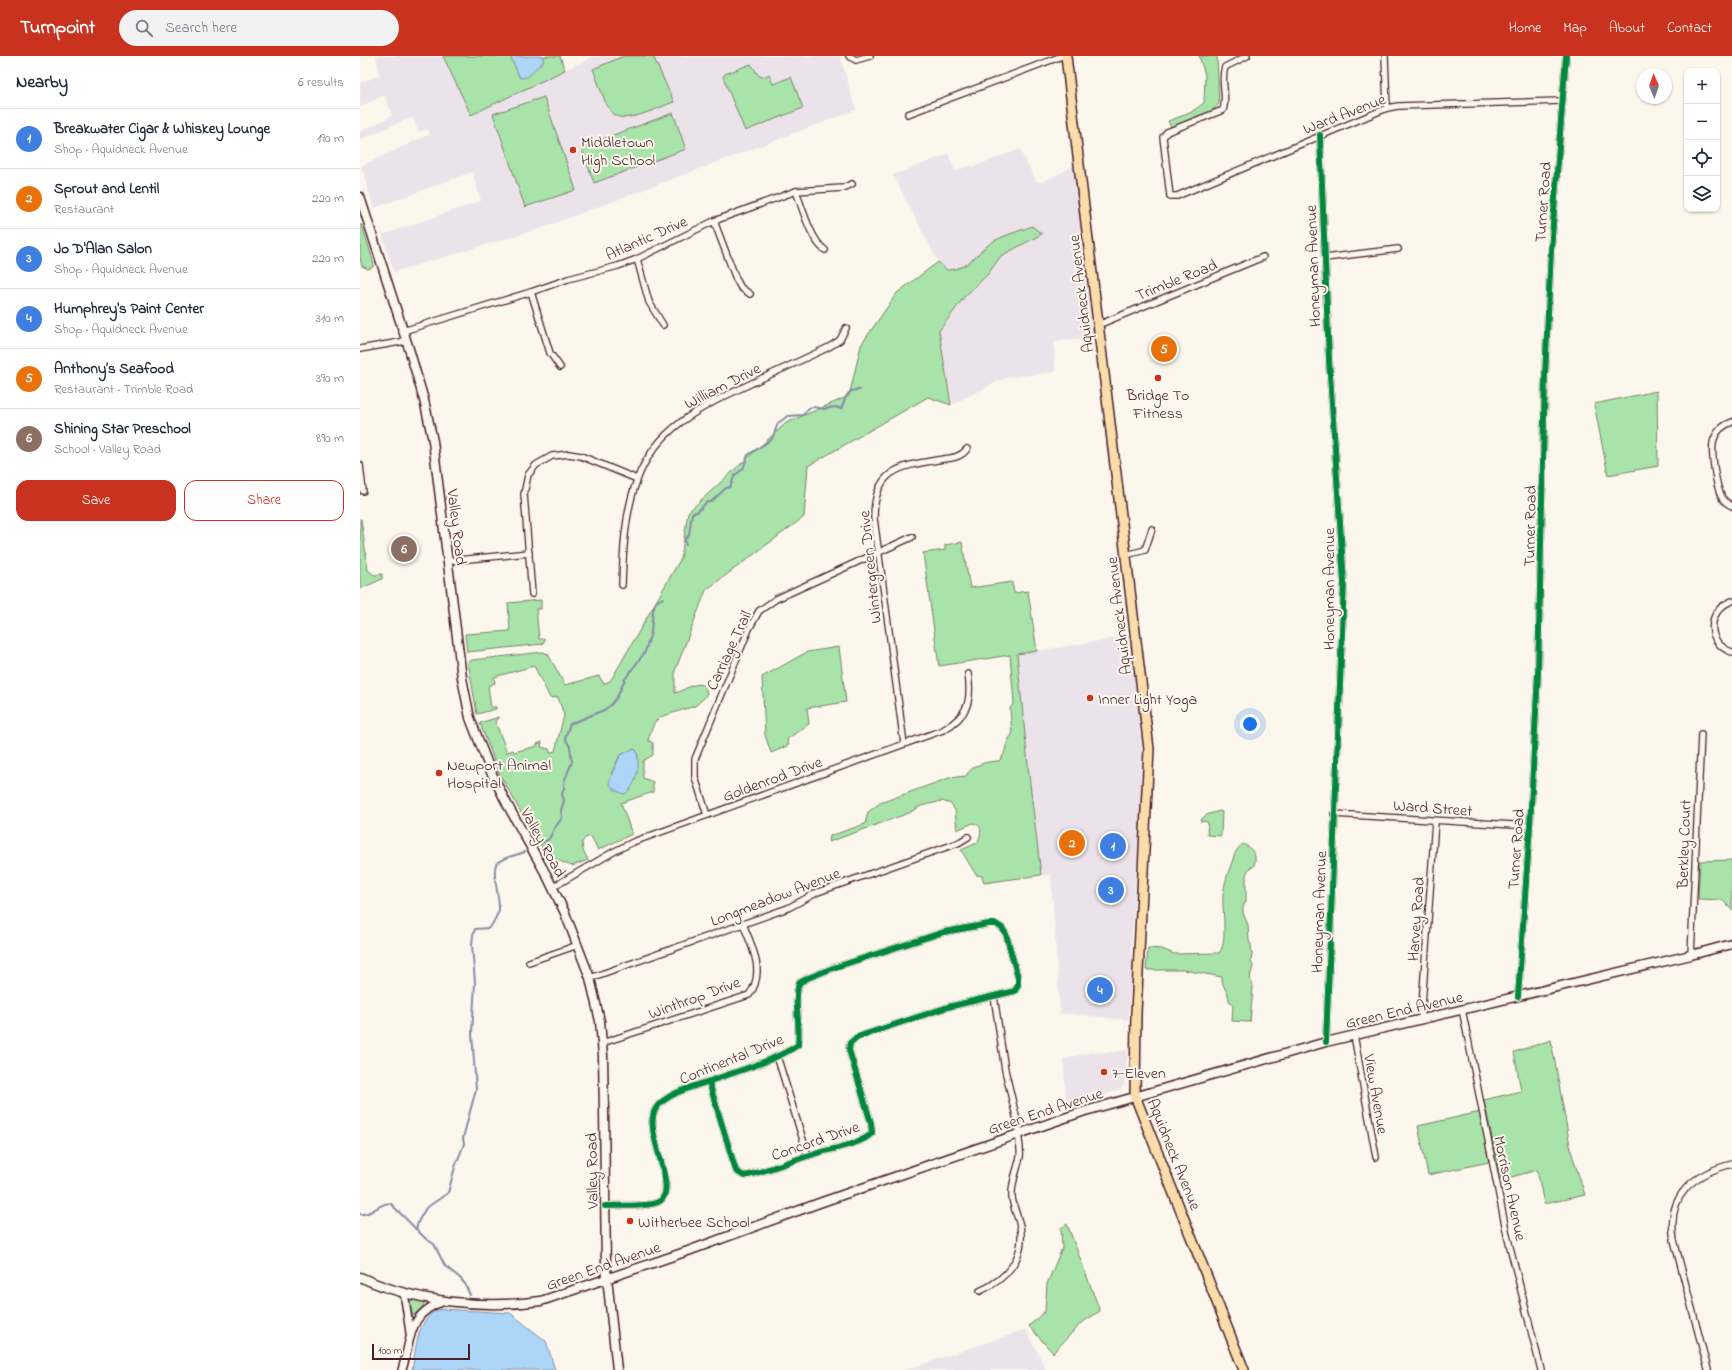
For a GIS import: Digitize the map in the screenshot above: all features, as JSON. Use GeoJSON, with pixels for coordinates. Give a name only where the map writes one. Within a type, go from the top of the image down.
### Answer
{"type":"FeatureCollection","features":[{"type":"Feature","properties":{"kind":"main road","name":"Aquidneck Avenue"},"geometry":{"type":"LineString","coordinates":[[1066,56],[1149,750],[1136,1013],[1135,1096],[1244,1370]]}},
{"type":"Feature","properties":{"kind":"main road","name":"Valley Road"},"geometry":{"type":"LineString","coordinates":[[360,197],[424,400],[433,441],[462,678],[470,718],[491,772],[552,887],[578,945],[590,978],[600,1021],[602,1043],[607,1279],[617,1370]]}},
{"type":"Feature","properties":{"kind":"main road","name":"Green End Avenue"},"geometry":{"type":"LineString","coordinates":[[404,1292],[446,1300],[495,1305],[541,1301],[1019,1133],[1135,1096],[1326,1042],[1518,997],[1732,944]]}},
{"type":"Feature","properties":{"kind":"main road"},"geometry":{"type":"LineString","coordinates":[[360,1277],[385,1287],[404,1292]]}},
{"type":"Feature","properties":{"kind":"street"},"geometry":{"type":"LineString","coordinates":[[849,56],[856,60],[870,56]]}},
{"type":"Feature","properties":{"kind":"street"},"geometry":{"type":"LineString","coordinates":[[908,114],[1062,56]]}},
{"type":"Feature","properties":{"kind":"street","name":"Ward Avenue"},"geometry":{"type":"LineString","coordinates":[[1247,56],[1225,67],[1223,74],[1225,104],[1223,110],[1167,132],[1163,137],[1170,196],[1177,196],[1387,108],[1406,106],[1562,101]]}},
{"type":"Feature","properties":{"kind":"street"},"geometry":{"type":"LineString","coordinates":[[1385,56],[1387,108]]}},
{"type":"Feature","properties":{"kind":"street","name":"Turner Road"},"geometry":{"type":"LineString","coordinates":[[1518,997],[1530,826],[1540,619],[1545,369],[1551,250],[1566,56]]}},
{"type":"Feature","properties":{"kind":"street","name":"Honeyman Avenue"},"geometry":{"type":"LineString","coordinates":[[1320,135],[1329,360],[1344,582],[1326,1042]]}},
{"type":"Feature","properties":{"kind":"street","name":"Atlantic Drive"},"geometry":{"type":"LineString","coordinates":[[403,331],[531,292],[568,279],[618,266],[637,259],[714,221],[796,191],[814,188],[843,188],[852,184]]}},
{"type":"Feature","properties":{"kind":"street"},"geometry":{"type":"LineString","coordinates":[[796,191],[814,238],[819,246],[825,250]]}},
{"type":"Feature","properties":{"kind":"street"},"geometry":{"type":"LineString","coordinates":[[714,221],[736,280],[741,288],[750,294]]}},
{"type":"Feature","properties":{"kind":"street"},"geometry":{"type":"LineString","coordinates":[[1325,258],[1398,249]]}},
{"type":"Feature","properties":{"kind":"street","name":"Trimble Road"},"geometry":{"type":"LineString","coordinates":[[1098,325],[1263,257]]}},
{"type":"Feature","properties":{"kind":"street"},"geometry":{"type":"LineString","coordinates":[[637,259],[649,302],[663,325]]}},
{"type":"Feature","properties":{"kind":"street"},"geometry":{"type":"LineString","coordinates":[[531,292],[550,353],[560,367]]}},
{"type":"Feature","properties":{"kind":"street","name":"William Drive"},"geometry":{"type":"LineString","coordinates":[[622,585],[625,538],[637,479],[653,450],[667,434],[687,416],[716,400],[829,347],[840,340],[846,328]]}},
{"type":"Feature","properties":{"kind":"street"},"geometry":{"type":"LineString","coordinates":[[360,349],[406,340]]}},
{"type":"Feature","properties":{"kind":"street"},"geometry":{"type":"LineString","coordinates":[[1732,422],[1724,426],[1718,432],[1714,439],[1712,448],[1719,490],[1724,500],[1732,506]]}},
{"type":"Feature","properties":{"kind":"street","name":"Wintergreen Drive"},"geometry":{"type":"LineString","coordinates":[[904,744],[879,553],[874,505],[876,494],[888,476],[903,467],[960,456],[967,448]]}},
{"type":"Feature","properties":{"kind":"street"},"geometry":{"type":"LineString","coordinates":[[532,594],[524,502],[525,487],[532,470],[541,462],[552,456],[568,454],[575,455],[637,479]]}},
{"type":"Feature","properties":{"kind":"street"},"geometry":{"type":"LineString","coordinates":[[360,465],[363,491]]}},
{"type":"Feature","properties":{"kind":"street"},"geometry":{"type":"LineString","coordinates":[[1126,555],[1145,550],[1152,529]]}},
{"type":"Feature","properties":{"kind":"street","name":"Carriage Trail"},"geometry":{"type":"LineString","coordinates":[[707,816],[695,777],[695,759],[754,620],[767,604],[776,599],[912,537]]}},
{"type":"Feature","properties":{"kind":"street"},"geometry":{"type":"LineString","coordinates":[[448,561],[529,553]]}},
{"type":"Feature","properties":{"kind":"street"},"geometry":{"type":"LineString","coordinates":[[1732,601],[1724,605],[1717,612],[1713,620],[1712,628],[1717,642],[1723,648],[1732,652]]}},
{"type":"Feature","properties":{"kind":"street","name":"Goldenrod Drive"},"geometry":{"type":"LineString","coordinates":[[552,887],[633,842],[943,730],[956,722],[966,708],[970,690],[968,674]]}},
{"type":"Feature","properties":{"kind":"street","name":"Berkley Court"},"geometry":{"type":"LineString","coordinates":[[1691,955],[1700,734]]}},
{"type":"Feature","properties":{"kind":"street","name":"Ward Street"},"geometry":{"type":"LineString","coordinates":[[1334,814],[1530,826]]}},
{"type":"Feature","properties":{"kind":"street","name":"Harvey Road"},"geometry":{"type":"LineString","coordinates":[[1421,1019],[1435,820]]}},
{"type":"Feature","properties":{"kind":"street","name":"Longmeadow Avenue"},"geometry":{"type":"LineString","coordinates":[[590,978],[793,906],[818,892],[958,843],[968,837]]}},
{"type":"Feature","properties":{"kind":"street","name":"Winthrop Drive"},"geometry":{"type":"LineString","coordinates":[[602,1043],[748,994],[754,988],[756,958],[743,924]]}},
{"type":"Feature","properties":{"kind":"street","name":"Continental Drive"},"geometry":{"type":"LineString","coordinates":[[605,1206],[650,1204],[659,1201],[663,1197],[665,1190],[665,1178],[652,1128],[654,1110],[661,1102],[680,1092],[777,1056],[798,1045],[800,1034],[796,993],[798,983],[833,968],[944,932],[996,924],[1002,928],[1010,950],[1018,978],[1018,985],[1015,991],[994,996]]}},
{"type":"Feature","properties":{"kind":"street"},"geometry":{"type":"LineString","coordinates":[[529,962],[578,945]]}},
{"type":"Feature","properties":{"kind":"street"},"geometry":{"type":"LineString","coordinates":[[980,1291],[1002,1279],[1011,1269],[1019,1256],[1021,1243],[1020,1228],[1012,1197],[1012,1183],[1020,1156],[1019,1133],[1005,1070],[994,996]]}},
{"type":"Feature","properties":{"kind":"street","name":"Concord Drive"},"geometry":{"type":"LineString","coordinates":[[709,1082],[736,1171],[744,1176],[758,1173],[856,1142],[869,1137],[872,1133],[871,1122],[849,1046],[852,1040],[857,1037],[948,1007],[994,996]]}},
{"type":"Feature","properties":{"kind":"street","name":"Morrison Avenue"},"geometry":{"type":"LineString","coordinates":[[1462,1009],[1506,1235],[1541,1370]]}},
{"type":"Feature","properties":{"kind":"street","name":"View Avenue"},"geometry":{"type":"LineString","coordinates":[[1354,1035],[1376,1157]]}},
{"type":"Feature","properties":{"kind":"street"},"geometry":{"type":"LineString","coordinates":[[777,1056],[808,1156]]}},
{"type":"Feature","properties":{"kind":"street"},"geometry":{"type":"LineString","coordinates":[[1708,1370],[1674,1240],[1673,1221],[1677,1203],[1691,1182],[1707,1172],[1732,1164]]}},
{"type":"Feature","properties":{"kind":"street","name":"Green End Avenue"},"geometry":{"type":"LineString","coordinates":[[404,1292],[410,1337]]}},
{"type":"Feature","properties":{"kind":"street","name":"Green End Avenue"},"geometry":{"type":"LineString","coordinates":[[402,1370],[415,1322],[427,1308],[446,1300]]}},
{"type":"Feature","properties":{"kind":"shaded area","name":"Middletown High School"},"geometry":{"type":"Polygon","coordinates":[[[376,56],[443,56],[471,115],[594,56],[840,56],[856,110],[542,228],[394,272],[382,235],[481,201],[472,172],[374,208],[361,166],[430,134],[428,129],[419,132],[412,117],[360,140],[360,132],[392,116],[385,95],[360,107],[360,83],[380,75],[376,56]]]}},
{"type":"Feature","properties":{"kind":"shaded area"},"geometry":{"type":"Polygon","coordinates":[[[1020,149],[1038,182],[1042,182],[1067,170],[1074,164],[1092,334],[1087,338],[1054,341],[1055,372],[1005,378],[951,405],[939,331],[965,296],[988,274],[1001,256],[1042,234],[1032,226],[992,242],[974,260],[957,269],[947,270],[938,262],[893,175],[948,154],[955,171],[971,165],[972,167],[1020,149]]]}},
{"type":"Feature","properties":{"kind":"shaded area"},"geometry":{"type":"Polygon","coordinates":[[[1129,636],[1142,748],[1140,819],[1131,951],[1133,962],[1128,1020],[1060,1013],[1051,875],[1041,875],[1017,654],[1129,636]]]}},
{"type":"Feature","properties":{"kind":"shaded area"},"geometry":{"type":"Polygon","coordinates":[[[1128,1050],[1124,1085],[1121,1089],[1067,1108],[1063,1059],[1091,1052],[1106,1053],[1128,1050]]]}},
{"type":"Feature","properties":{"kind":"shaded area"},"geometry":{"type":"Polygon","coordinates":[[[1026,1329],[1046,1370],[905,1370],[956,1353],[1026,1329]]]}},
{"type":"Feature","properties":{"kind":"green space"},"geometry":{"type":"Polygon","coordinates":[[[443,56],[510,56],[520,78],[544,61],[542,56],[560,56],[565,70],[471,115],[443,56]]]}},
{"type":"Feature","properties":{"kind":"green space"},"geometry":{"type":"Polygon","coordinates":[[[624,56],[653,56],[674,102],[632,117],[616,116],[611,112],[593,69],[624,56]]]}},
{"type":"Feature","properties":{"kind":"green space"},"geometry":{"type":"Polygon","coordinates":[[[1199,56],[1217,56],[1219,103],[1211,111],[1205,114],[1171,127],[1168,121],[1190,113],[1204,103],[1205,75],[1199,56]]]}},
{"type":"Feature","properties":{"kind":"green space"},"geometry":{"type":"Polygon","coordinates":[[[751,64],[759,76],[764,77],[769,74],[773,84],[791,77],[803,108],[745,131],[723,77],[725,74],[751,64]]]}},
{"type":"Feature","properties":{"kind":"green space"},"geometry":{"type":"Polygon","coordinates":[[[544,97],[576,190],[525,207],[493,114],[544,97]]]}},
{"type":"Feature","properties":{"kind":"green space"},"geometry":{"type":"Polygon","coordinates":[[[673,113],[686,149],[594,183],[581,147],[673,113]]]}},
{"type":"Feature","properties":{"kind":"green space"},"geometry":{"type":"Polygon","coordinates":[[[360,225],[362,225],[374,264],[373,267],[368,269],[362,266],[360,258],[360,225]]]}},
{"type":"Feature","properties":{"kind":"green space"},"geometry":{"type":"Polygon","coordinates":[[[1032,226],[1042,234],[1001,256],[988,274],[965,296],[939,331],[951,405],[928,397],[808,466],[804,517],[706,590],[675,671],[675,693],[698,684],[705,688],[707,693],[695,706],[660,717],[654,723],[648,740],[653,743],[653,755],[643,761],[643,778],[653,782],[653,792],[621,803],[632,834],[598,850],[591,836],[585,838],[582,842],[583,850],[588,860],[572,866],[561,862],[552,856],[536,839],[499,773],[480,723],[499,717],[495,721],[507,752],[513,750],[514,752],[537,746],[537,744],[542,742],[541,747],[549,749],[550,753],[555,751],[564,715],[558,697],[550,698],[534,666],[494,677],[495,683],[488,686],[491,707],[496,707],[496,709],[477,714],[468,662],[472,660],[543,652],[548,654],[565,685],[599,676],[604,684],[611,680],[681,558],[688,512],[786,423],[849,396],[861,345],[897,293],[938,262],[947,270],[961,267],[967,264],[995,240],[1032,226]],[[620,755],[611,774],[636,775],[638,755],[620,755]]]}},
{"type":"Feature","properties":{"kind":"green space"},"geometry":{"type":"Polygon","coordinates":[[[1657,391],[1658,466],[1608,475],[1594,404],[1657,391]]]}},
{"type":"Feature","properties":{"kind":"green space"},"geometry":{"type":"Polygon","coordinates":[[[360,519],[368,570],[374,575],[382,574],[382,579],[360,589],[360,519]]]}},
{"type":"Feature","properties":{"kind":"green space"},"geometry":{"type":"Polygon","coordinates":[[[962,542],[970,588],[1012,582],[1014,593],[1028,591],[1037,651],[1017,654],[1041,875],[984,883],[982,876],[976,875],[961,850],[977,843],[981,831],[979,826],[973,823],[957,830],[955,810],[951,804],[942,801],[921,806],[909,813],[829,842],[830,836],[865,824],[868,812],[880,803],[949,778],[966,776],[975,766],[999,761],[1004,755],[1007,741],[1012,735],[1010,708],[1014,703],[1010,655],[939,666],[923,553],[945,550],[945,545],[962,542]]]}},
{"type":"Feature","properties":{"kind":"green space"},"geometry":{"type":"Polygon","coordinates":[[[541,600],[541,609],[536,609],[539,639],[545,639],[543,644],[467,652],[465,634],[510,631],[508,603],[541,600]]]}},
{"type":"Feature","properties":{"kind":"green space"},"geometry":{"type":"Polygon","coordinates":[[[839,647],[846,702],[807,708],[809,724],[787,739],[789,745],[771,753],[765,735],[762,677],[807,652],[839,647]]]}},
{"type":"Feature","properties":{"kind":"green space"},"geometry":{"type":"Polygon","coordinates":[[[1220,811],[1222,812],[1221,836],[1207,835],[1208,822],[1200,821],[1206,815],[1220,811]]]}},
{"type":"Feature","properties":{"kind":"green space"},"geometry":{"type":"Polygon","coordinates":[[[1243,844],[1252,850],[1255,856],[1255,863],[1253,867],[1249,868],[1246,875],[1246,901],[1243,907],[1243,913],[1248,925],[1252,955],[1251,962],[1253,966],[1250,978],[1253,988],[1250,1022],[1232,1021],[1233,1004],[1229,1001],[1222,977],[1184,970],[1146,970],[1148,948],[1162,949],[1174,954],[1219,953],[1222,948],[1224,934],[1224,887],[1235,855],[1243,844]]]}},
{"type":"Feature","properties":{"kind":"green space"},"geometry":{"type":"Polygon","coordinates":[[[1732,860],[1732,910],[1722,900],[1698,899],[1700,861],[1732,860]]]}},
{"type":"Feature","properties":{"kind":"green space"},"geometry":{"type":"Polygon","coordinates":[[[1551,1040],[1571,1151],[1585,1195],[1544,1204],[1537,1170],[1501,1180],[1484,1100],[1521,1091],[1514,1052],[1551,1040]]]}},
{"type":"Feature","properties":{"kind":"green space"},"geometry":{"type":"Polygon","coordinates":[[[1480,1112],[1489,1162],[1428,1175],[1418,1126],[1480,1112]]]}},
{"type":"Feature","properties":{"kind":"green space"},"geometry":{"type":"Polygon","coordinates":[[[1067,1224],[1100,1311],[1080,1324],[1053,1353],[1029,1326],[1045,1311],[1047,1284],[1062,1248],[1061,1228],[1067,1224]]]}},
{"type":"Feature","properties":{"kind":"green space"},"geometry":{"type":"Polygon","coordinates":[[[408,1297],[424,1301],[422,1307],[411,1317],[408,1297]]]}},
{"type":"Feature","properties":{"kind":"water"},"geometry":{"type":"Polygon","coordinates":[[[510,56],[542,56],[544,61],[527,77],[520,78],[510,56]]]}},
{"type":"Feature","properties":{"kind":"water"},"geometry":{"type":"Polygon","coordinates":[[[633,749],[636,750],[638,761],[637,774],[632,786],[625,794],[616,790],[609,783],[620,755],[633,749]]]}},
{"type":"Feature","properties":{"kind":"water"},"geometry":{"type":"Polygon","coordinates":[[[442,1309],[510,1313],[546,1341],[555,1370],[412,1370],[419,1334],[423,1325],[427,1318],[434,1312],[442,1309]]]}},
{"type":"Feature","properties":{"kind":"waterway"},"geometry":{"type":"LineString","coordinates":[[686,545],[685,539],[689,535],[692,513],[697,512],[707,502],[711,502],[726,488],[730,487],[735,475],[743,469],[748,455],[772,439],[778,423],[788,416],[803,415],[809,408],[813,407],[824,409],[836,407],[841,409],[847,395],[851,391],[860,390]]}},
{"type":"Feature","properties":{"kind":"waterway"},"geometry":{"type":"LineString","coordinates":[[540,844],[549,839],[562,818],[561,810],[564,801],[562,794],[564,782],[572,762],[570,747],[565,738],[570,724],[604,710],[611,705],[617,697],[625,679],[645,652],[651,632],[653,610],[656,602],[663,598]]}},
{"type":"Feature","properties":{"kind":"waterway"},"geometry":{"type":"LineString","coordinates":[[416,1229],[426,1208],[448,1193],[455,1167],[464,1144],[463,1138],[476,1089],[472,1033],[475,983],[472,945],[473,935],[475,929],[489,928],[499,911],[495,876],[496,865],[504,859],[525,852]]}},
{"type":"Feature","properties":{"kind":"waterway"},"geometry":{"type":"LineString","coordinates":[[360,1214],[368,1213],[383,1205],[391,1204],[426,1239],[434,1244],[445,1266],[460,1278],[465,1284],[470,1295]]}},
{"type":"Feature","properties":{"kind":"cycle path"},"geometry":{"type":"LineString","coordinates":[[1518,997],[1530,826],[1538,673],[1545,376],[1551,250],[1566,56]]}},
{"type":"Feature","properties":{"kind":"cycle path"},"geometry":{"type":"LineString","coordinates":[[1320,135],[1329,360],[1344,582],[1326,1042]]}},
{"type":"Feature","properties":{"kind":"cycle path"},"geometry":{"type":"LineString","coordinates":[[605,1206],[649,1205],[660,1201],[665,1194],[666,1184],[664,1172],[653,1132],[655,1110],[660,1104],[682,1090],[769,1060],[798,1045],[799,1029],[797,991],[799,983],[833,968],[944,932],[996,924],[1002,928],[1006,934],[1018,978],[1018,985],[1015,991],[948,1007],[857,1037],[850,1043],[849,1050],[871,1123],[872,1133],[860,1141],[744,1176],[736,1171],[709,1082]]}},
{"type":"Feature","properties":{"kind":"place","name":"Middletown High School"},"geometry":{"type":"Point","coordinates":[573,150]}},
{"type":"Feature","properties":{"kind":"place","name":"Anthony’s Seafood"},"geometry":{"type":"Point","coordinates":[1164,349]}},
{"type":"Feature","properties":{"kind":"place","name":"Bridge To Fitness"},"geometry":{"type":"Point","coordinates":[1158,378]}},
{"type":"Feature","properties":{"kind":"place","name":"Shining Star Preschool"},"geometry":{"type":"Point","coordinates":[404,549]}},
{"type":"Feature","properties":{"kind":"place","name":"Inner Light Yoga"},"geometry":{"type":"Point","coordinates":[1090,698]}},
{"type":"Feature","properties":{"kind":"place","name":"Newport Animal Hospital"},"geometry":{"type":"Point","coordinates":[439,773]}},
{"type":"Feature","properties":{"kind":"place","name":"Sprout and Lentil"},"geometry":{"type":"Point","coordinates":[1072,843]}},
{"type":"Feature","properties":{"kind":"place","name":"Breakwater Cigar & Whiskey Lounge"},"geometry":{"type":"Point","coordinates":[1113,846]}},
{"type":"Feature","properties":{"kind":"place","name":"Jo D'Alan Salon"},"geometry":{"type":"Point","coordinates":[1111,890]}},
{"type":"Feature","properties":{"kind":"place","name":"Humphrey's Paint Center"},"geometry":{"type":"Point","coordinates":[1100,990]}},
{"type":"Feature","properties":{"kind":"place","name":"7-Eleven"},"geometry":{"type":"Point","coordinates":[1104,1072]}},
{"type":"Feature","properties":{"kind":"place","name":"Witherbee School"},"geometry":{"type":"Point","coordinates":[630,1221]}}]}
